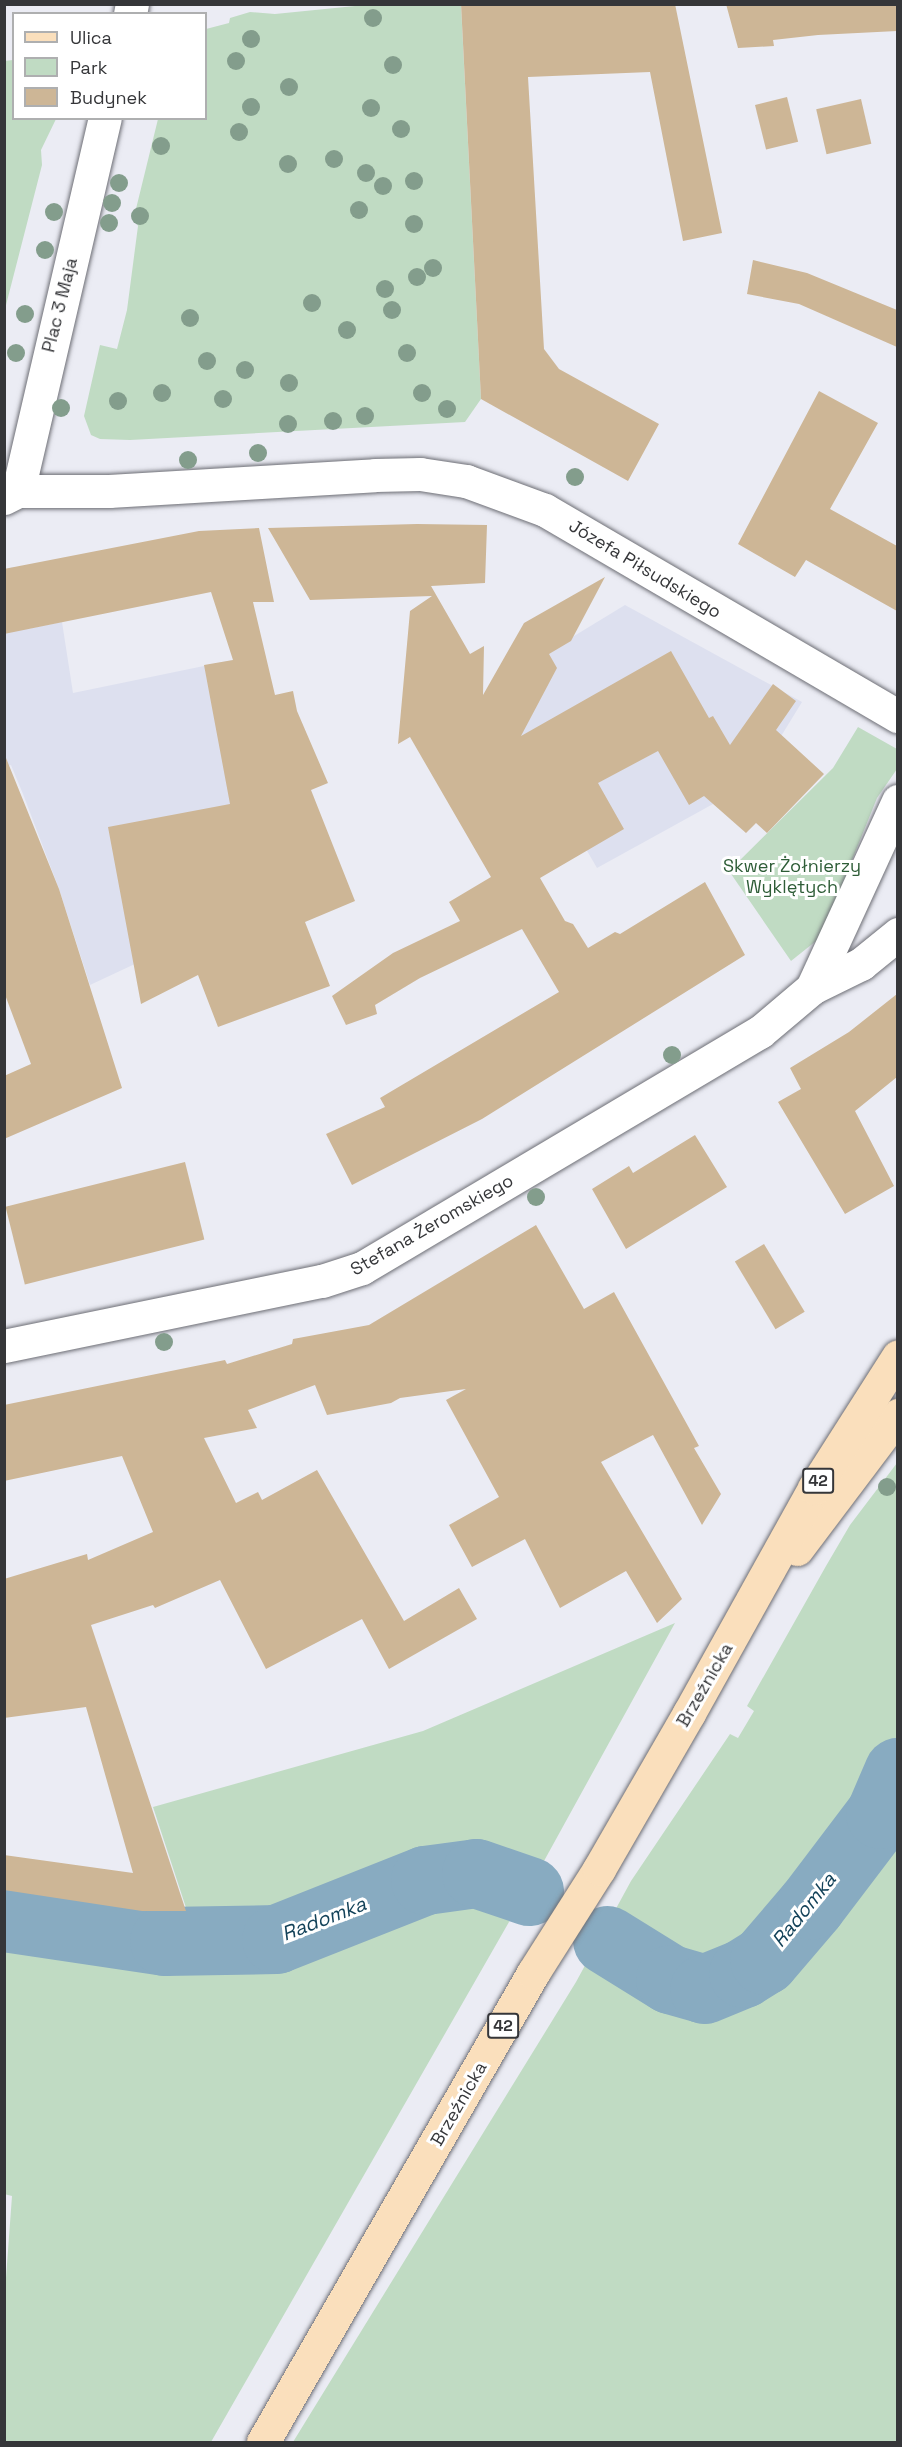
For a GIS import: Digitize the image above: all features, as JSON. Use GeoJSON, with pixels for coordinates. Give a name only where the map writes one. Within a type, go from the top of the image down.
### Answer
{"type":"FeatureCollection","features":[{"type":"Feature","properties":{"kind":"main road","name":"Brzeźnicka"},"geometry":{"type":"LineString","coordinates":[[263,2442],[747,1611],[814,1488],[897,1356]]}},
{"type":"Feature","properties":{"kind":"main road","name":"Brzeźnicka"},"geometry":{"type":"LineString","coordinates":[[747,1611],[827,1513],[897,1415]]}},
{"type":"Feature","properties":{"kind":"street","name":"Plac 3 Maja"},"geometry":{"type":"LineString","coordinates":[[105,120],[11,495],[375,475]]}},
{"type":"Feature","properties":{"kind":"street","name":"Józefa Piłsudskiego"},"geometry":{"type":"LineString","coordinates":[[375,475],[420,474],[465,481],[545,510],[897,716]]}},
{"type":"Feature","properties":{"kind":"street"},"geometry":{"type":"LineString","coordinates":[[812,988],[897,801]]}},
{"type":"Feature","properties":{"kind":"street"},"geometry":{"type":"LineString","coordinates":[[812,988],[861,964],[897,934]]}},
{"type":"Feature","properties":{"kind":"street","name":"Stefana Żeromskiego"},"geometry":{"type":"LineString","coordinates":[[4,1346],[322,1281],[362,1268],[760,1032],[812,988]]}},
{"type":"Feature","properties":{"kind":"shaded area"},"geometry":{"type":"Polygon","coordinates":[[[14,567],[28,629],[62,622],[73,693],[233,660],[250,727],[312,881],[90,985],[59,889],[23,794],[11,765],[5,767],[4,569],[14,567]]]}},
{"type":"Feature","properties":{"kind":"shaded area"},"geometry":{"type":"Polygon","coordinates":[[[625,605],[802,702],[753,782],[597,868],[492,686],[625,605]]]}},
{"type":"Feature","properties":{"kind":"green space"},"geometry":{"type":"Polygon","coordinates":[[[365,5],[461,5],[481,399],[465,422],[130,440],[100,439],[91,435],[84,416],[100,345],[117,349],[127,310],[138,226],[134,217],[158,120],[207,120],[207,29],[229,23],[230,18],[250,12],[275,14],[365,5]]]}},
{"type":"Feature","properties":{"kind":"green space"},"geometry":{"type":"Polygon","coordinates":[[[12,60],[12,120],[56,120],[41,150],[42,165],[5,309],[4,61],[12,60]]]}},
{"type":"Feature","properties":{"kind":"green space","name":"Skwer Żołnierzy Wyklętych"},"geometry":{"type":"Polygon","coordinates":[[[858,727],[897,749],[897,769],[877,798],[821,937],[791,961],[729,871],[833,768],[858,727]]]}},
{"type":"Feature","properties":{"kind":"green space"},"geometry":{"type":"Polygon","coordinates":[[[897,1463],[897,2442],[293,2442],[576,1982],[631,1881],[730,1734],[738,1738],[754,1711],[747,1706],[826,1566],[850,1525],[897,1463]]]}},
{"type":"Feature","properties":{"kind":"green space"},"geometry":{"type":"Polygon","coordinates":[[[675,1623],[544,1861],[211,2442],[5,2442],[4,2305],[12,2196],[4,2194],[5,1900],[192,1926],[153,1807],[423,1731],[675,1623]]]}},
{"type":"Feature","properties":{"kind":"building"},"geometry":{"type":"Polygon","coordinates":[[[461,4],[675,4],[722,233],[683,241],[650,72],[528,77],[544,349],[559,369],[659,424],[628,481],[481,399],[461,4]]]}},
{"type":"Feature","properties":{"kind":"building"},"geometry":{"type":"Polygon","coordinates":[[[726,4],[897,4],[897,31],[818,35],[773,40],[774,46],[738,48],[726,4]]]}},
{"type":"Feature","properties":{"kind":"building"},"geometry":{"type":"Polygon","coordinates":[[[787,97],[798,142],[766,150],[755,105],[787,97]]]}},
{"type":"Feature","properties":{"kind":"building"},"geometry":{"type":"Polygon","coordinates":[[[861,99],[871,144],[827,154],[816,109],[861,99]]]}},
{"type":"Feature","properties":{"kind":"building"},"geometry":{"type":"Polygon","coordinates":[[[753,260],[807,273],[897,310],[897,347],[799,304],[747,294],[753,260]]]}},
{"type":"Feature","properties":{"kind":"building"},"geometry":{"type":"Polygon","coordinates":[[[819,391],[878,423],[830,509],[897,546],[897,611],[806,560],[795,577],[738,544],[819,391]]]}},
{"type":"Feature","properties":{"kind":"building"},"geometry":{"type":"Polygon","coordinates":[[[417,524],[487,525],[485,583],[431,586],[470,654],[484,646],[483,695],[524,623],[605,577],[571,641],[549,654],[557,668],[521,736],[671,651],[709,718],[713,716],[730,745],[773,684],[796,701],[776,730],[824,774],[767,833],[756,823],[746,833],[704,796],[689,805],[658,751],[598,783],[624,829],[540,878],[565,921],[573,924],[588,948],[615,932],[620,934],[705,882],[745,955],[482,1119],[352,1185],[326,1134],[385,1107],[380,1098],[559,992],[522,929],[420,978],[375,1005],[377,1014],[346,1025],[332,996],[393,953],[460,921],[449,902],[491,877],[410,737],[398,744],[410,611],[432,596],[310,600],[268,528],[417,524]]]}},
{"type":"Feature","properties":{"kind":"building"},"geometry":{"type":"Polygon","coordinates":[[[259,528],[274,602],[253,602],[275,695],[293,691],[297,711],[328,783],[311,790],[355,901],[305,922],[330,986],[218,1027],[198,975],[141,1004],[108,827],[230,804],[204,665],[233,660],[211,592],[4,634],[4,569],[199,531],[259,528]]]}},
{"type":"Feature","properties":{"kind":"building"},"geometry":{"type":"Polygon","coordinates":[[[4,753],[59,889],[122,1088],[4,1139],[4,1076],[31,1064],[4,992],[4,753]]]}},
{"type":"Feature","properties":{"kind":"building"},"geometry":{"type":"Polygon","coordinates":[[[897,994],[897,1077],[855,1111],[894,1186],[845,1214],[778,1102],[801,1089],[790,1068],[849,1032],[897,994]]]}},
{"type":"Feature","properties":{"kind":"building"},"geometry":{"type":"Polygon","coordinates":[[[695,1135],[727,1187],[626,1249],[592,1189],[629,1166],[633,1173],[695,1135]]]}},
{"type":"Feature","properties":{"kind":"building"},"geometry":{"type":"Polygon","coordinates":[[[185,1162],[204,1240],[25,1284],[5,1207],[185,1162]]]}},
{"type":"Feature","properties":{"kind":"building"},"geometry":{"type":"Polygon","coordinates":[[[536,1225],[584,1309],[614,1292],[699,1446],[694,1448],[721,1494],[702,1525],[653,1435],[601,1462],[682,1599],[657,1623],[626,1571],[560,1608],[525,1539],[472,1567],[449,1525],[499,1497],[446,1400],[466,1389],[400,1398],[391,1403],[327,1415],[315,1385],[248,1410],[257,1428],[204,1438],[236,1503],[258,1492],[262,1500],[317,1470],[404,1621],[459,1588],[477,1619],[389,1669],[362,1619],[266,1669],[220,1580],[155,1608],[153,1605],[91,1625],[186,1911],[142,1911],[4,1890],[4,1855],[133,1873],[86,1707],[4,1718],[4,1579],[87,1554],[88,1560],[153,1532],[122,1456],[4,1481],[4,1405],[225,1360],[227,1364],[292,1344],[293,1339],[369,1325],[536,1225]]]}},
{"type":"Feature","properties":{"kind":"building"},"geometry":{"type":"Polygon","coordinates":[[[764,1244],[805,1312],[776,1329],[735,1262],[764,1244]]]}},
{"type":"Feature","properties":{"kind":"waterway","name":"Radomka"},"geometry":{"type":"LineString","coordinates":[[607,1940],[670,1979],[704,1989],[743,1973],[764,1960],[811,1905],[880,1814],[898,1772]]}},
{"type":"Feature","properties":{"kind":"waterway","name":"Radomka"},"geometry":{"type":"LineString","coordinates":[[4,1917],[164,1941],[276,1939],[425,1880],[476,1873],[529,1891]]}}]}
